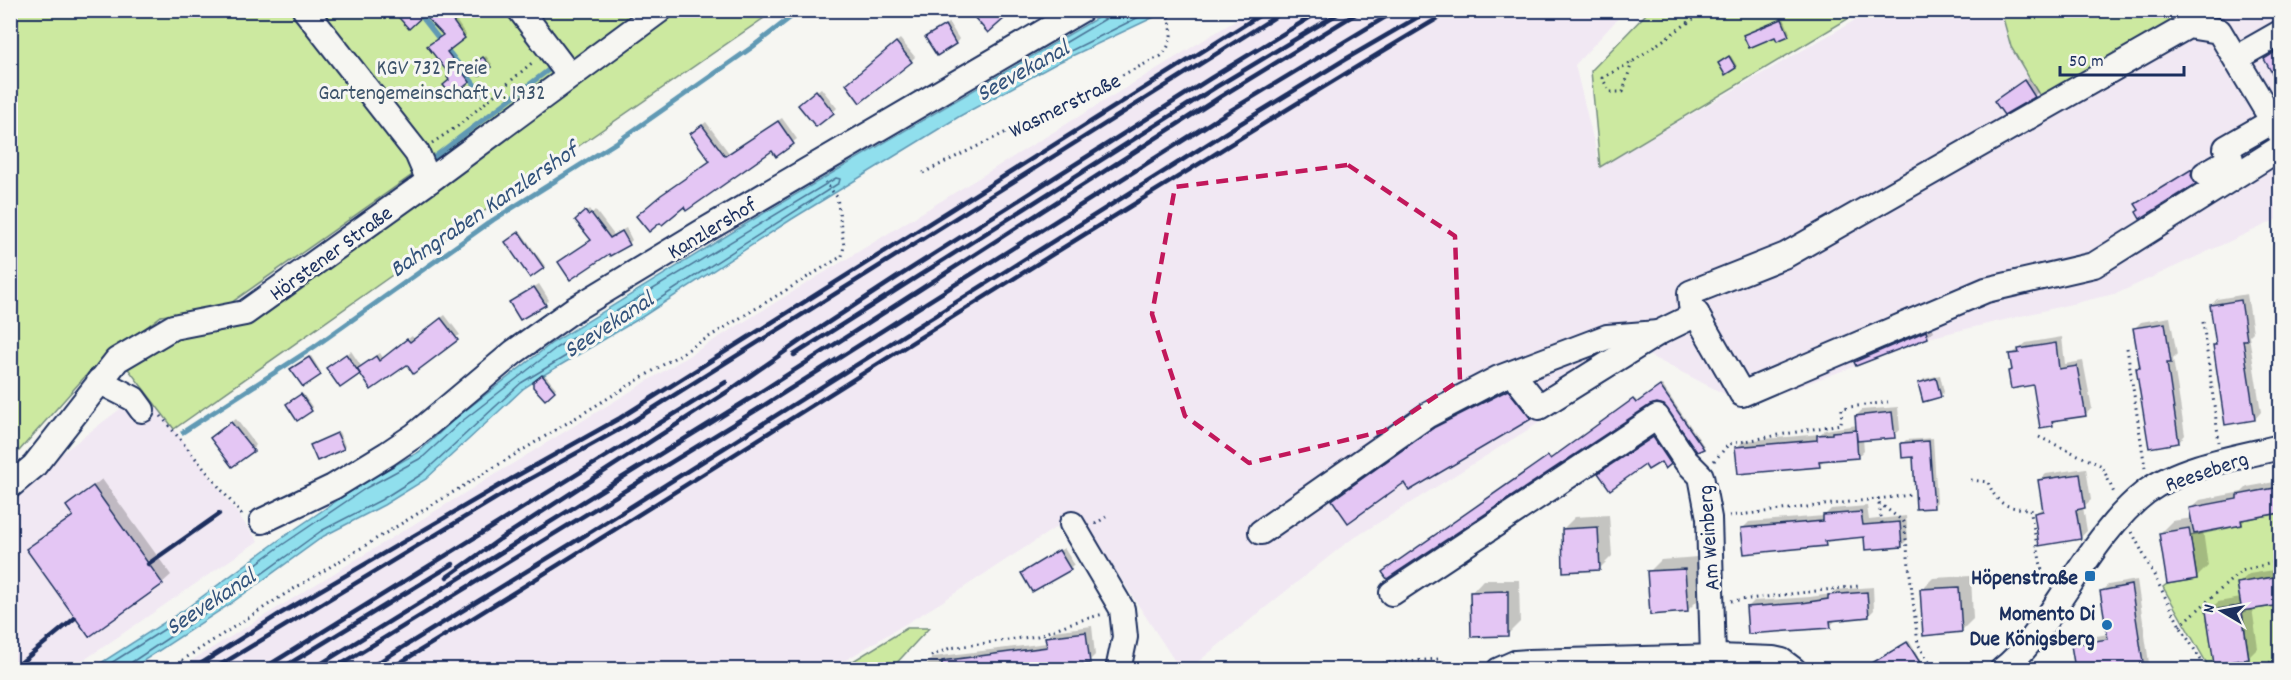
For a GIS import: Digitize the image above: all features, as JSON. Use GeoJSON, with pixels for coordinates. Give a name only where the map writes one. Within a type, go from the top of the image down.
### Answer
{"type":"FeatureCollection","features":[{"type":"Feature","properties":{"kind":"street"},"geometry":{"type":"LineString","coordinates":[[304,10],[422,165]]}},
{"type":"Feature","properties":{"kind":"street"},"geometry":{"type":"LineString","coordinates":[[520,10],[570,76]]}},
{"type":"Feature","properties":{"kind":"street","name":"Hörstener Straße"},"geometry":{"type":"LineString","coordinates":[[10,486],[34,466],[117,360],[173,327],[245,313],[422,165],[570,76],[660,10]]}},
{"type":"Feature","properties":{"kind":"street","name":"Kanzlershof"},"geometry":{"type":"LineString","coordinates":[[262,521],[333,487],[387,454],[438,417],[514,352],[573,310],[772,190],[1082,10]]}},
{"type":"Feature","properties":{"kind":"street"},"geometry":{"type":"LineString","coordinates":[[2205,174],[2231,159],[2226,148],[2277,127],[2219,31],[2188,26],[1786,255],[1690,293],[1691,305],[1742,394],[1986,290],[2094,265],[2280,148]]}},
{"type":"Feature","properties":{"kind":"street"},"geometry":{"type":"LineString","coordinates":[[2236,58],[2280,33]]}},
{"type":"Feature","properties":{"kind":"street"},"geometry":{"type":"LineString","coordinates":[[1520,383],[1539,407],[1658,333],[1696,314]]}},
{"type":"Feature","properties":{"kind":"street"},"geometry":{"type":"LineString","coordinates":[[1261,532],[1362,459],[1428,416],[1499,378],[1607,337],[1658,333]]}},
{"type":"Feature","properties":{"kind":"street"},"geometry":{"type":"LineString","coordinates":[[99,381],[134,399],[150,411]]}},
{"type":"Feature","properties":{"kind":"street"},"geometry":{"type":"LineString","coordinates":[[1392,593],[1657,417],[1686,461],[1701,476]]}},
{"type":"Feature","properties":{"kind":"street","name":"Reeseberg"},"geometry":{"type":"LineString","coordinates":[[2002,669],[2027,660],[2065,592],[2095,548],[2123,514],[2148,491],[2173,478],[2221,461],[2280,447]]}},
{"type":"Feature","properties":{"kind":"street","name":"Am Weinberg"},"geometry":{"type":"LineString","coordinates":[[1701,476],[1709,518],[1713,658]]}},
{"type":"Feature","properties":{"kind":"street"},"geometry":{"type":"LineString","coordinates":[[1072,524],[1122,609],[1125,637],[1118,669]]}},
{"type":"Feature","properties":{"kind":"street"},"geometry":{"type":"LineString","coordinates":[[1498,669],[1515,663],[1529,662],[1713,658],[1773,659],[1782,661],[1794,669]]}},
{"type":"Feature","properties":{"kind":"path","name":"Wasmerstraße"},"geometry":{"type":"LineString","coordinates":[[923,173],[1161,56],[1167,50],[1172,28],[1165,10]]}},
{"type":"Feature","properties":{"kind":"path"},"geometry":{"type":"LineString","coordinates":[[1632,62],[1623,92],[1610,92],[1602,78],[1632,62],[1706,10]]}},
{"type":"Feature","properties":{"kind":"path"},"geometry":{"type":"LineString","coordinates":[[422,165],[458,126],[549,48]]}},
{"type":"Feature","properties":{"kind":"path"},"geometry":{"type":"LineString","coordinates":[[167,669],[282,596],[842,256],[844,246],[837,197],[819,175]]}},
{"type":"Feature","properties":{"kind":"path"},"geometry":{"type":"LineString","coordinates":[[2280,300],[2280,307]]}},
{"type":"Feature","properties":{"kind":"path"},"geometry":{"type":"LineString","coordinates":[[2203,322],[2221,461]]}},
{"type":"Feature","properties":{"kind":"path"},"geometry":{"type":"LineString","coordinates":[[2127,348],[2148,491]]}},
{"type":"Feature","properties":{"kind":"path","name":"Am Weinberg"},"geometry":{"type":"LineString","coordinates":[[1701,476],[1729,444],[1841,424],[1842,408],[1888,402]]}},
{"type":"Feature","properties":{"kind":"path"},"geometry":{"type":"LineString","coordinates":[[150,411],[242,515],[262,521]]}},
{"type":"Feature","properties":{"kind":"path"},"geometry":{"type":"LineString","coordinates":[[2039,436],[2102,466],[2123,514],[2180,626],[2207,669]]}},
{"type":"Feature","properties":{"kind":"path"},"geometry":{"type":"LineString","coordinates":[[1971,480],[1988,482],[1994,497],[2012,508],[2030,509],[2043,576],[2065,592]]}},
{"type":"Feature","properties":{"kind":"path"},"geometry":{"type":"LineString","coordinates":[[1709,518],[1878,498],[1911,495],[1912,497]]}},
{"type":"Feature","properties":{"kind":"path"},"geometry":{"type":"LineString","coordinates":[[1878,498],[1882,523]]}},
{"type":"Feature","properties":{"kind":"path"},"geometry":{"type":"LineString","coordinates":[[1879,503],[1904,522],[1918,644],[1934,669]]}},
{"type":"Feature","properties":{"kind":"path"},"geometry":{"type":"LineString","coordinates":[[2180,626],[2241,570],[2280,561]]}},
{"type":"Feature","properties":{"kind":"path","name":"Am Weinberg"},"geometry":{"type":"LineString","coordinates":[[1712,603],[1859,586]]}},
{"type":"Feature","properties":{"kind":"path"},"geometry":{"type":"LineString","coordinates":[[931,656],[950,648],[1037,636],[1068,624],[1122,609]]}},
{"type":"Feature","properties":{"kind":"path"},"geometry":{"type":"LineString","coordinates":[[2260,669],[2280,655]]}},
{"type":"Feature","properties":{"kind":"path"},"geometry":{"type":"LineString","coordinates":[[1299,669],[1439,659],[1453,669]]}},
{"type":"Feature","properties":{"kind":"highlighted area"},"geometry":{"type":"Polygon","coordinates":[[[1348,165],[1455,236],[1460,380],[1384,431],[1249,463],[1185,416],[1152,314],[1175,187],[1348,165]]]}},
{"type":"Feature","properties":{"kind":"shaded area"},"geometry":{"type":"Polygon","coordinates":[[[1251,11],[1625,11],[1575,65],[1600,167],[1871,11],[2280,11],[2280,218],[2118,293],[1928,338],[1746,405],[1648,355],[1346,543],[1189,669],[1180,669],[1078,513],[940,603],[831,669],[176,670],[1251,11]]]}},
{"type":"Feature","properties":{"kind":"shaded area"},"geometry":{"type":"Polygon","coordinates":[[[145,390],[258,541],[71,669],[11,670],[11,492],[145,390]]]}},
{"type":"Feature","properties":{"kind":"green space","name":"KGV 732 Freie Gartengemeinschaft v. 1932"},"geometry":{"type":"Polygon","coordinates":[[[11,11],[645,11],[225,307],[161,316],[89,372],[11,460],[11,11]]]}},
{"type":"Feature","properties":{"kind":"green space"},"geometry":{"type":"Polygon","coordinates":[[[673,11],[774,11],[174,429],[126,366],[168,339],[256,317],[673,11]]]}},
{"type":"Feature","properties":{"kind":"green space"},"geometry":{"type":"Polygon","coordinates":[[[1649,11],[1861,11],[1600,167],[1591,71],[1649,11]]]}},
{"type":"Feature","properties":{"kind":"green space"},"geometry":{"type":"Polygon","coordinates":[[[2001,11],[2183,11],[2190,22],[2044,103],[2011,47],[2001,11]]]}},
{"type":"Feature","properties":{"kind":"green space"},"geometry":{"type":"Polygon","coordinates":[[[2280,513],[2280,576],[2238,583],[2241,606],[2206,611],[2215,664],[2249,659],[2242,611],[2280,605],[2280,669],[2210,669],[2163,587],[2167,584],[2197,579],[2190,536],[2242,525],[2241,520],[2280,513]]]}},
{"type":"Feature","properties":{"kind":"green space"},"geometry":{"type":"Polygon","coordinates":[[[907,628],[929,628],[891,669],[840,669],[907,628]]]}},
{"type":"Feature","properties":{"kind":"water","name":"Seevekanal"},"geometry":{"type":"Polygon","coordinates":[[[1109,11],[1167,11],[1059,62],[960,116],[792,219],[642,317],[547,373],[524,388],[426,479],[384,505],[324,536],[230,604],[131,669],[90,670],[184,610],[279,540],[363,483],[419,452],[457,417],[552,343],[754,219],[1109,11]]]}},
{"type":"Feature","properties":{"kind":"building"},"geometry":{"type":"Polygon","coordinates":[[[392,10],[445,10],[465,38],[447,52],[470,82],[452,96],[443,85],[449,80],[447,77],[450,75],[427,46],[443,35],[424,15],[409,29],[392,10]]]}},
{"type":"Feature","properties":{"kind":"building"},"geometry":{"type":"Polygon","coordinates":[[[981,10],[1014,10],[988,33],[974,17],[981,10]]]}},
{"type":"Feature","properties":{"kind":"building"},"geometry":{"type":"Polygon","coordinates":[[[1782,19],[1789,36],[1777,41],[1775,37],[1749,48],[1743,35],[1782,19]]]}},
{"type":"Feature","properties":{"kind":"building"},"geometry":{"type":"Polygon","coordinates":[[[945,25],[956,44],[937,56],[925,37],[945,25]]]}},
{"type":"Feature","properties":{"kind":"building"},"geometry":{"type":"Polygon","coordinates":[[[896,42],[912,62],[860,103],[846,84],[896,42]]]}},
{"type":"Feature","properties":{"kind":"building"},"geometry":{"type":"Polygon","coordinates":[[[2280,49],[2280,87],[2264,59],[2280,49]]]}},
{"type":"Feature","properties":{"kind":"building"},"geometry":{"type":"Polygon","coordinates":[[[1729,56],[1736,68],[1725,75],[1718,63],[1729,56]]]}},
{"type":"Feature","properties":{"kind":"building"},"geometry":{"type":"Polygon","coordinates":[[[483,57],[491,67],[479,76],[471,66],[483,57]]]}},
{"type":"Feature","properties":{"kind":"building"},"geometry":{"type":"Polygon","coordinates":[[[2024,80],[2035,97],[2004,115],[1994,101],[2024,80]]]}},
{"type":"Feature","properties":{"kind":"building"},"geometry":{"type":"Polygon","coordinates":[[[816,90],[834,113],[816,127],[798,105],[816,90]]]}},
{"type":"Feature","properties":{"kind":"building"},"geometry":{"type":"Polygon","coordinates":[[[778,121],[794,144],[776,157],[772,151],[686,211],[684,207],[662,225],[660,223],[649,232],[636,216],[661,195],[710,161],[690,134],[702,125],[725,156],[778,121]]]}},
{"type":"Feature","properties":{"kind":"building"},"geometry":{"type":"Polygon","coordinates":[[[2192,169],[2191,175],[2196,184],[2140,219],[2136,212],[2139,210],[2135,204],[2192,169]]]}},
{"type":"Feature","properties":{"kind":"building"},"geometry":{"type":"Polygon","coordinates":[[[585,211],[588,215],[591,213],[610,238],[622,231],[630,245],[610,256],[609,254],[570,280],[558,262],[591,240],[575,220],[585,211]]]}},
{"type":"Feature","properties":{"kind":"building"},"geometry":{"type":"Polygon","coordinates":[[[519,232],[544,268],[530,278],[505,242],[519,232]]]}},
{"type":"Feature","properties":{"kind":"building"},"geometry":{"type":"Polygon","coordinates":[[[534,287],[546,305],[520,320],[509,302],[534,287]]]}},
{"type":"Feature","properties":{"kind":"building"},"geometry":{"type":"Polygon","coordinates":[[[2241,300],[2247,340],[2243,340],[2255,420],[2225,425],[2213,345],[2216,345],[2210,305],[2241,300]]]}},
{"type":"Feature","properties":{"kind":"building"},"geometry":{"type":"Polygon","coordinates":[[[441,318],[458,340],[413,374],[407,365],[371,390],[357,369],[376,356],[379,361],[407,339],[410,342],[441,318]]]}},
{"type":"Feature","properties":{"kind":"building"},"geometry":{"type":"Polygon","coordinates":[[[2165,323],[2171,363],[2167,363],[2179,443],[2149,448],[2136,368],[2140,368],[2133,328],[2165,323]]]}},
{"type":"Feature","properties":{"kind":"building"},"geometry":{"type":"Polygon","coordinates":[[[1926,331],[1928,338],[1856,366],[1854,362],[1926,331]]]}},
{"type":"Feature","properties":{"kind":"building"},"geometry":{"type":"Polygon","coordinates":[[[2056,343],[2059,369],[2077,366],[2086,416],[2052,421],[2053,426],[2040,428],[2033,385],[2011,389],[2008,371],[2012,370],[2009,354],[2019,353],[2018,349],[2056,343]]]}},
{"type":"Feature","properties":{"kind":"building"},"geometry":{"type":"Polygon","coordinates":[[[346,354],[360,374],[340,388],[326,368],[346,354]]]}},
{"type":"Feature","properties":{"kind":"building"},"geometry":{"type":"Polygon","coordinates":[[[309,357],[321,375],[303,387],[290,369],[309,357]]]}},
{"type":"Feature","properties":{"kind":"building"},"geometry":{"type":"Polygon","coordinates":[[[542,375],[555,391],[545,400],[533,387],[533,382],[542,375]]]}},
{"type":"Feature","properties":{"kind":"building"},"geometry":{"type":"Polygon","coordinates":[[[1936,378],[1941,397],[1923,402],[1918,383],[1936,378]]]}},
{"type":"Feature","properties":{"kind":"building"},"geometry":{"type":"Polygon","coordinates":[[[1660,386],[1704,449],[1697,452],[1664,405],[1657,403],[1650,405],[1387,579],[1382,572],[1548,456],[1550,459],[1633,399],[1636,403],[1660,386]]]}},
{"type":"Feature","properties":{"kind":"building"},"geometry":{"type":"Polygon","coordinates":[[[1508,390],[1531,419],[1409,491],[1404,483],[1348,523],[1332,500],[1435,427],[1508,390]]]}},
{"type":"Feature","properties":{"kind":"building"},"geometry":{"type":"Polygon","coordinates":[[[301,394],[312,411],[297,421],[286,404],[301,394]]]}},
{"type":"Feature","properties":{"kind":"building"},"geometry":{"type":"Polygon","coordinates":[[[1892,412],[1895,438],[1857,441],[1855,416],[1892,412]]]}},
{"type":"Feature","properties":{"kind":"building"},"geometry":{"type":"Polygon","coordinates":[[[231,422],[254,451],[232,467],[210,438],[231,422]]]}},
{"type":"Feature","properties":{"kind":"building"},"geometry":{"type":"Polygon","coordinates":[[[1856,430],[1858,458],[1819,461],[1820,467],[1738,474],[1735,447],[1817,440],[1817,435],[1856,430]]]}},
{"type":"Feature","properties":{"kind":"building"},"geometry":{"type":"Polygon","coordinates":[[[337,433],[344,449],[317,461],[310,445],[337,433]]]}},
{"type":"Feature","properties":{"kind":"building"},"geometry":{"type":"Polygon","coordinates":[[[1653,437],[1671,464],[1665,469],[1661,462],[1648,470],[1645,465],[1610,490],[1598,473],[1653,437]]]}},
{"type":"Feature","properties":{"kind":"building"},"geometry":{"type":"Polygon","coordinates":[[[1929,441],[1934,508],[1916,509],[1913,457],[1902,458],[1901,443],[1929,441]]]}},
{"type":"Feature","properties":{"kind":"building"},"geometry":{"type":"Polygon","coordinates":[[[2080,474],[2085,508],[2076,510],[2081,539],[2039,546],[2034,513],[2043,511],[2038,480],[2080,474]]]}},
{"type":"Feature","properties":{"kind":"building"},"geometry":{"type":"Polygon","coordinates":[[[93,486],[163,584],[89,637],[26,549],[73,516],[66,506],[93,486]]]}},
{"type":"Feature","properties":{"kind":"building"},"geometry":{"type":"Polygon","coordinates":[[[2280,487],[2280,513],[2241,520],[2242,525],[2194,534],[2189,508],[2237,499],[2237,495],[2280,487]]]}},
{"type":"Feature","properties":{"kind":"building"},"geometry":{"type":"Polygon","coordinates":[[[1861,512],[1863,525],[1900,522],[1902,547],[1865,550],[1864,537],[1825,541],[1826,546],[1744,554],[1741,528],[1823,521],[1823,515],[1861,512]]]}},
{"type":"Feature","properties":{"kind":"building"},"geometry":{"type":"Polygon","coordinates":[[[1598,527],[1600,570],[1563,572],[1562,529],[1598,527]]]}},
{"type":"Feature","properties":{"kind":"building"},"geometry":{"type":"Polygon","coordinates":[[[2189,528],[2197,579],[2167,584],[2159,533],[2189,528]]]}},
{"type":"Feature","properties":{"kind":"building"},"geometry":{"type":"Polygon","coordinates":[[[1059,550],[1071,570],[1032,592],[1021,573],[1059,550]]]}},
{"type":"Feature","properties":{"kind":"building"},"geometry":{"type":"Polygon","coordinates":[[[1685,569],[1688,612],[1650,615],[1647,571],[1685,569]]]}},
{"type":"Feature","properties":{"kind":"building"},"geometry":{"type":"Polygon","coordinates":[[[2280,576],[2280,605],[2242,611],[2237,583],[2280,576]]]}},
{"type":"Feature","properties":{"kind":"building"},"geometry":{"type":"Polygon","coordinates":[[[2131,585],[2144,669],[2075,669],[2071,645],[2108,639],[2100,591],[2131,585]]]}},
{"type":"Feature","properties":{"kind":"building"},"geometry":{"type":"Polygon","coordinates":[[[1959,587],[1962,632],[1923,636],[1920,589],[1959,587]]]}},
{"type":"Feature","properties":{"kind":"building"},"geometry":{"type":"Polygon","coordinates":[[[1508,591],[1508,636],[1471,637],[1470,592],[1508,591]]]}},
{"type":"Feature","properties":{"kind":"building"},"geometry":{"type":"Polygon","coordinates":[[[1867,592],[1869,617],[1830,621],[1831,628],[1748,634],[1746,607],[1802,603],[1828,599],[1828,595],[1867,592]]]}},
{"type":"Feature","properties":{"kind":"building"},"geometry":{"type":"Polygon","coordinates":[[[2241,606],[2249,659],[2214,664],[2206,611],[2241,606]]]}},
{"type":"Feature","properties":{"kind":"building"},"geometry":{"type":"Polygon","coordinates":[[[1086,632],[1090,663],[1049,669],[942,669],[942,661],[1047,647],[1045,637],[1086,632]]]}},
{"type":"Feature","properties":{"kind":"building"},"geometry":{"type":"Polygon","coordinates":[[[1907,642],[1924,669],[1862,669],[1907,642]]]}},
{"type":"Feature","properties":{"kind":"waterway","name":"Bahngraben Kanzlershof"},"geometry":{"type":"LineString","coordinates":[[183,432],[314,347],[493,220],[617,142],[751,48],[800,10]]}},
{"type":"Feature","properties":{"kind":"waterway"},"geometry":{"type":"LineString","coordinates":[[418,12],[482,94]]}},
{"type":"Feature","properties":{"kind":"waterway"},"geometry":{"type":"LineString","coordinates":[[429,161],[555,65]]}},
{"type":"Feature","properties":{"kind":"railway"},"geometry":{"type":"LineString","coordinates":[[191,670],[278,615],[620,418],[1268,10]]}},
{"type":"Feature","properties":{"kind":"railway"},"geometry":{"type":"LineString","coordinates":[[212,670],[508,491],[622,428],[1286,10]]}},
{"type":"Feature","properties":{"kind":"railway"},"geometry":{"type":"LineString","coordinates":[[447,577],[500,539],[730,390],[896,278],[1322,10]]}},
{"type":"Feature","properties":{"kind":"railway"},"geometry":{"type":"LineString","coordinates":[[794,355],[1216,87],[1344,10]]}},
{"type":"Feature","properties":{"kind":"railway"},"geometry":{"type":"LineString","coordinates":[[311,670],[754,396],[1220,97],[1362,10]]}},
{"type":"Feature","properties":{"kind":"railway"},"geometry":{"type":"LineString","coordinates":[[332,670],[763,406],[1228,112],[1397,10]]}},
{"type":"Feature","properties":{"kind":"railway"},"geometry":{"type":"LineString","coordinates":[[366,670],[592,531],[1238,125],[1430,10]]}},
{"type":"Feature","properties":{"kind":"railway"},"geometry":{"type":"LineString","coordinates":[[388,670],[1103,223],[1452,10]]}},
{"type":"Feature","properties":{"kind":"railway"},"geometry":{"type":"LineString","coordinates":[[261,670],[726,382]]}},
{"type":"Feature","properties":{"kind":"railway"},"geometry":{"type":"LineString","coordinates":[[148,564],[219,514]]}},
{"type":"Feature","properties":{"kind":"railway"},"geometry":{"type":"LineString","coordinates":[[279,670],[453,564]]}},
{"type":"Feature","properties":{"kind":"railway"},"geometry":{"type":"LineString","coordinates":[[12,670],[75,618]]}},
{"type":"Feature","properties":{"kind":"place","name":"Höpenstraße"},"geometry":{"type":"Point","coordinates":[2090,576]}},
{"type":"Feature","properties":{"kind":"place","name":"Momento Di Due Königsberg"},"geometry":{"type":"Point","coordinates":[2107,625]}}]}
